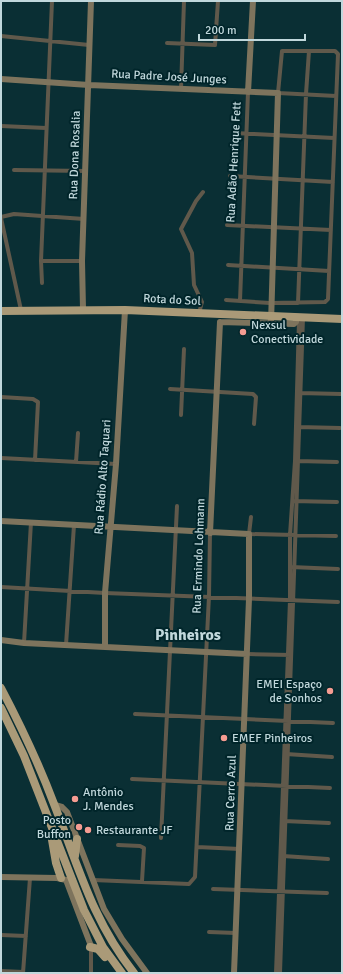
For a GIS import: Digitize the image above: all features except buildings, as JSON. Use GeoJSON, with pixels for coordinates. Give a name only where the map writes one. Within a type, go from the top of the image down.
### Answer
{"type":"FeatureCollection","features":[{"type":"Feature","properties":{"kind":"highway","name":"Rota do Sol"},"geometry":{"type":"LineString","coordinates":[[1,311],[83,309],[199,313],[270,320],[342,319]]}},
{"type":"Feature","properties":{"kind":"highway"},"geometry":{"type":"LineString","coordinates":[[1,688],[34,752],[93,906],[105,932],[134,973]]}},
{"type":"Feature","properties":{"kind":"highway"},"geometry":{"type":"LineString","coordinates":[[1,708],[24,756],[93,929],[103,947],[122,973]]}},
{"type":"Feature","properties":{"kind":"highway"},"geometry":{"type":"LineString","coordinates":[[49,818],[57,868],[61,878]]}},
{"type":"Feature","properties":{"kind":"highway"},"geometry":{"type":"LineString","coordinates":[[75,859],[77,839]]}},
{"type":"Feature","properties":{"kind":"highway"},"geometry":{"type":"LineString","coordinates":[[91,946],[102,952],[118,973]]}},
{"type":"Feature","properties":{"kind":"street"},"geometry":{"type":"LineString","coordinates":[[42,283],[41,261],[44,217],[47,82],[51,40],[52,1]]}},
{"type":"Feature","properties":{"kind":"street","name":"Rua Dona Rosalia"},"geometry":{"type":"LineString","coordinates":[[83,309],[82,261],[89,85],[90,1]]}},
{"type":"Feature","properties":{"kind":"street"},"geometry":{"type":"LineString","coordinates":[[181,89],[184,1]]}},
{"type":"Feature","properties":{"kind":"street"},"geometry":{"type":"LineString","coordinates":[[167,43],[215,46],[218,1]]}},
{"type":"Feature","properties":{"kind":"street","name":"Rua Adão Henrique Fett"},"geometry":{"type":"LineString","coordinates":[[240,301],[244,177],[253,1]]}},
{"type":"Feature","properties":{"kind":"street"},"geometry":{"type":"LineString","coordinates":[[1,36],[89,45]]}},
{"type":"Feature","properties":{"kind":"street"},"geometry":{"type":"LineString","coordinates":[[215,314],[220,322],[270,320],[270,303],[271,268],[278,136],[278,93],[281,53],[284,50],[335,51],[338,54],[328,299],[325,302],[270,303],[226,300]]}},
{"type":"Feature","properties":{"kind":"street"},"geometry":{"type":"LineString","coordinates":[[298,302],[309,51]]}},
{"type":"Feature","properties":{"kind":"street","name":"Rua Padre José Junges"},"geometry":{"type":"LineString","coordinates":[[1,79],[89,85],[336,96]]}},
{"type":"Feature","properties":{"kind":"street"},"geometry":{"type":"LineString","coordinates":[[336,89],[342,88]]}},
{"type":"Feature","properties":{"kind":"street"},"geometry":{"type":"LineString","coordinates":[[1,126],[46,128]]}},
{"type":"Feature","properties":{"kind":"street"},"geometry":{"type":"LineString","coordinates":[[234,133],[334,138]]}},
{"type":"Feature","properties":{"kind":"street"},"geometry":{"type":"LineString","coordinates":[[14,170],[86,171]]}},
{"type":"Feature","properties":{"kind":"street"},"geometry":{"type":"LineString","coordinates":[[230,176],[333,182]]}},
{"type":"Feature","properties":{"kind":"street"},"geometry":{"type":"LineString","coordinates":[[199,313],[202,302],[194,285],[192,253],[182,229],[196,201],[203,192]]}},
{"type":"Feature","properties":{"kind":"street"},"geometry":{"type":"LineString","coordinates":[[22,310],[1,218],[14,214],[84,219]]}},
{"type":"Feature","properties":{"kind":"street"},"geometry":{"type":"LineString","coordinates":[[227,225],[274,226],[331,230]]}},
{"type":"Feature","properties":{"kind":"street"},"geometry":{"type":"LineString","coordinates":[[41,261],[82,261]]}},
{"type":"Feature","properties":{"kind":"street"},"geometry":{"type":"LineString","coordinates":[[228,265],[241,267],[329,271]]}},
{"type":"Feature","properties":{"kind":"street","name":"Rua Rádio Alto Taquari"},"geometry":{"type":"LineString","coordinates":[[105,646],[105,593],[116,464],[125,310]]}},
{"type":"Feature","properties":{"kind":"street"},"geometry":{"type":"LineString","coordinates":[[294,501],[298,482],[299,320]]}},
{"type":"Feature","properties":{"kind":"street","name":"Rua Ermindo Lohmann"},"geometry":{"type":"LineString","coordinates":[[142,881],[189,884],[195,877],[209,596],[210,532],[218,393],[220,322]]}},
{"type":"Feature","properties":{"kind":"street"},"geometry":{"type":"LineString","coordinates":[[181,415],[184,349]]}},
{"type":"Feature","properties":{"kind":"street"},"geometry":{"type":"LineString","coordinates":[[170,389],[181,391],[254,394],[256,397],[254,424]]}},
{"type":"Feature","properties":{"kind":"street"},"geometry":{"type":"LineString","coordinates":[[299,393],[341,394]]}},
{"type":"Feature","properties":{"kind":"street"},"geometry":{"type":"LineString","coordinates":[[1,397],[33,399],[38,402],[35,460]]}},
{"type":"Feature","properties":{"kind":"street"},"geometry":{"type":"LineString","coordinates":[[298,427],[340,428]]}},
{"type":"Feature","properties":{"kind":"street"},"geometry":{"type":"LineString","coordinates":[[76,462],[78,434]]}},
{"type":"Feature","properties":{"kind":"street"},"geometry":{"type":"LineString","coordinates":[[1,458],[116,464]]}},
{"type":"Feature","properties":{"kind":"street"},"geometry":{"type":"LineString","coordinates":[[297,461],[337,462]]}},
{"type":"Feature","properties":{"kind":"street"},"geometry":{"type":"LineString","coordinates":[[278,971],[292,600],[291,567],[294,501],[293,482],[297,461]]}},
{"type":"Feature","properties":{"kind":"street"},"geometry":{"type":"LineString","coordinates":[[293,482],[298,482]]}},
{"type":"Feature","properties":{"kind":"street"},"geometry":{"type":"LineString","coordinates":[[294,501],[337,502]]}},
{"type":"Feature","properties":{"kind":"street"},"geometry":{"type":"LineString","coordinates":[[161,838],[177,506]]}},
{"type":"Feature","properties":{"kind":"street","name":"Rua Cerro Azul"},"geometry":{"type":"LineString","coordinates":[[234,973],[245,720],[249,599],[249,534],[251,517]]}},
{"type":"Feature","properties":{"kind":"street"},"geometry":{"type":"LineString","coordinates":[[1,520],[175,531],[336,536]]}},
{"type":"Feature","properties":{"kind":"street"},"geometry":{"type":"LineString","coordinates":[[24,643],[32,522]]}},
{"type":"Feature","properties":{"kind":"street"},"geometry":{"type":"LineString","coordinates":[[66,645],[74,525]]}},
{"type":"Feature","properties":{"kind":"street"},"geometry":{"type":"LineString","coordinates":[[291,567],[338,569]]}},
{"type":"Feature","properties":{"kind":"street"},"geometry":{"type":"LineString","coordinates":[[1,587],[172,596],[209,596],[338,602]]}},
{"type":"Feature","properties":{"kind":"street"},"geometry":{"type":"LineString","coordinates":[[1,640],[24,643],[290,655]]}},
{"type":"Feature","properties":{"kind":"street"},"geometry":{"type":"LineString","coordinates":[[134,714],[333,723]]}},
{"type":"Feature","properties":{"kind":"street"},"geometry":{"type":"LineString","coordinates":[[286,754],[332,757]]}},
{"type":"Feature","properties":{"kind":"street"},"geometry":{"type":"LineString","coordinates":[[132,779],[330,788]]}},
{"type":"Feature","properties":{"kind":"street"},"geometry":{"type":"LineString","coordinates":[[55,805],[62,807],[67,812],[92,880],[110,919],[147,973]]}},
{"type":"Feature","properties":{"kind":"street"},"geometry":{"type":"LineString","coordinates":[[284,821],[328,823]]}},
{"type":"Feature","properties":{"kind":"street"},"geometry":{"type":"LineString","coordinates":[[92,880],[142,881],[144,848],[142,846],[118,845]]}},
{"type":"Feature","properties":{"kind":"street"},"geometry":{"type":"LineString","coordinates":[[197,848],[240,849]]}},
{"type":"Feature","properties":{"kind":"street"},"geometry":{"type":"LineString","coordinates":[[283,856],[328,859]]}},
{"type":"Feature","properties":{"kind":"street"},"geometry":{"type":"LineString","coordinates":[[52,878],[57,868]]}},
{"type":"Feature","properties":{"kind":"street"},"geometry":{"type":"LineString","coordinates":[[1,877],[61,878],[91,946],[91,968]]}},
{"type":"Feature","properties":{"kind":"street"},"geometry":{"type":"LineString","coordinates":[[1,971],[23,973],[30,878]]}},
{"type":"Feature","properties":{"kind":"street"},"geometry":{"type":"LineString","coordinates":[[213,889],[327,893]]}},
{"type":"Feature","properties":{"kind":"street"},"geometry":{"type":"LineString","coordinates":[[209,932],[236,933]]}},
{"type":"Feature","properties":{"kind":"street"},"geometry":{"type":"LineString","coordinates":[[1,935],[26,936]]}},
{"type":"Feature","properties":{"kind":"street"},"geometry":{"type":"LineString","coordinates":[[91,946],[91,973]]}},
{"type":"Feature","properties":{"kind":"street"},"geometry":{"type":"LineString","coordinates":[[92,962],[97,955],[102,952]]}},
{"type":"Feature","properties":{"kind":"place","name":"Nexsul Conectividade"},"geometry":{"type":"Point","coordinates":[243,332]}},
{"type":"Feature","properties":{"kind":"place","name":"EMEI Espaço de Sonhos"},"geometry":{"type":"Point","coordinates":[330,691]}},
{"type":"Feature","properties":{"kind":"place","name":"EMEF Pinheiros"},"geometry":{"type":"Point","coordinates":[224,738]}},
{"type":"Feature","properties":{"kind":"place","name":"Antônio J. Mendes"},"geometry":{"type":"Point","coordinates":[75,799]}},
{"type":"Feature","properties":{"kind":"place","name":"Posto Buffon"},"geometry":{"type":"Point","coordinates":[79,827]}},
{"type":"Feature","properties":{"kind":"place","name":"Restaurante JF"},"geometry":{"type":"Point","coordinates":[88,830]}},
{"type":"Feature","properties":{"kind":"district","name":"Pinheiros"},"geometry":{"type":"Point","coordinates":[188,635]}}]}
